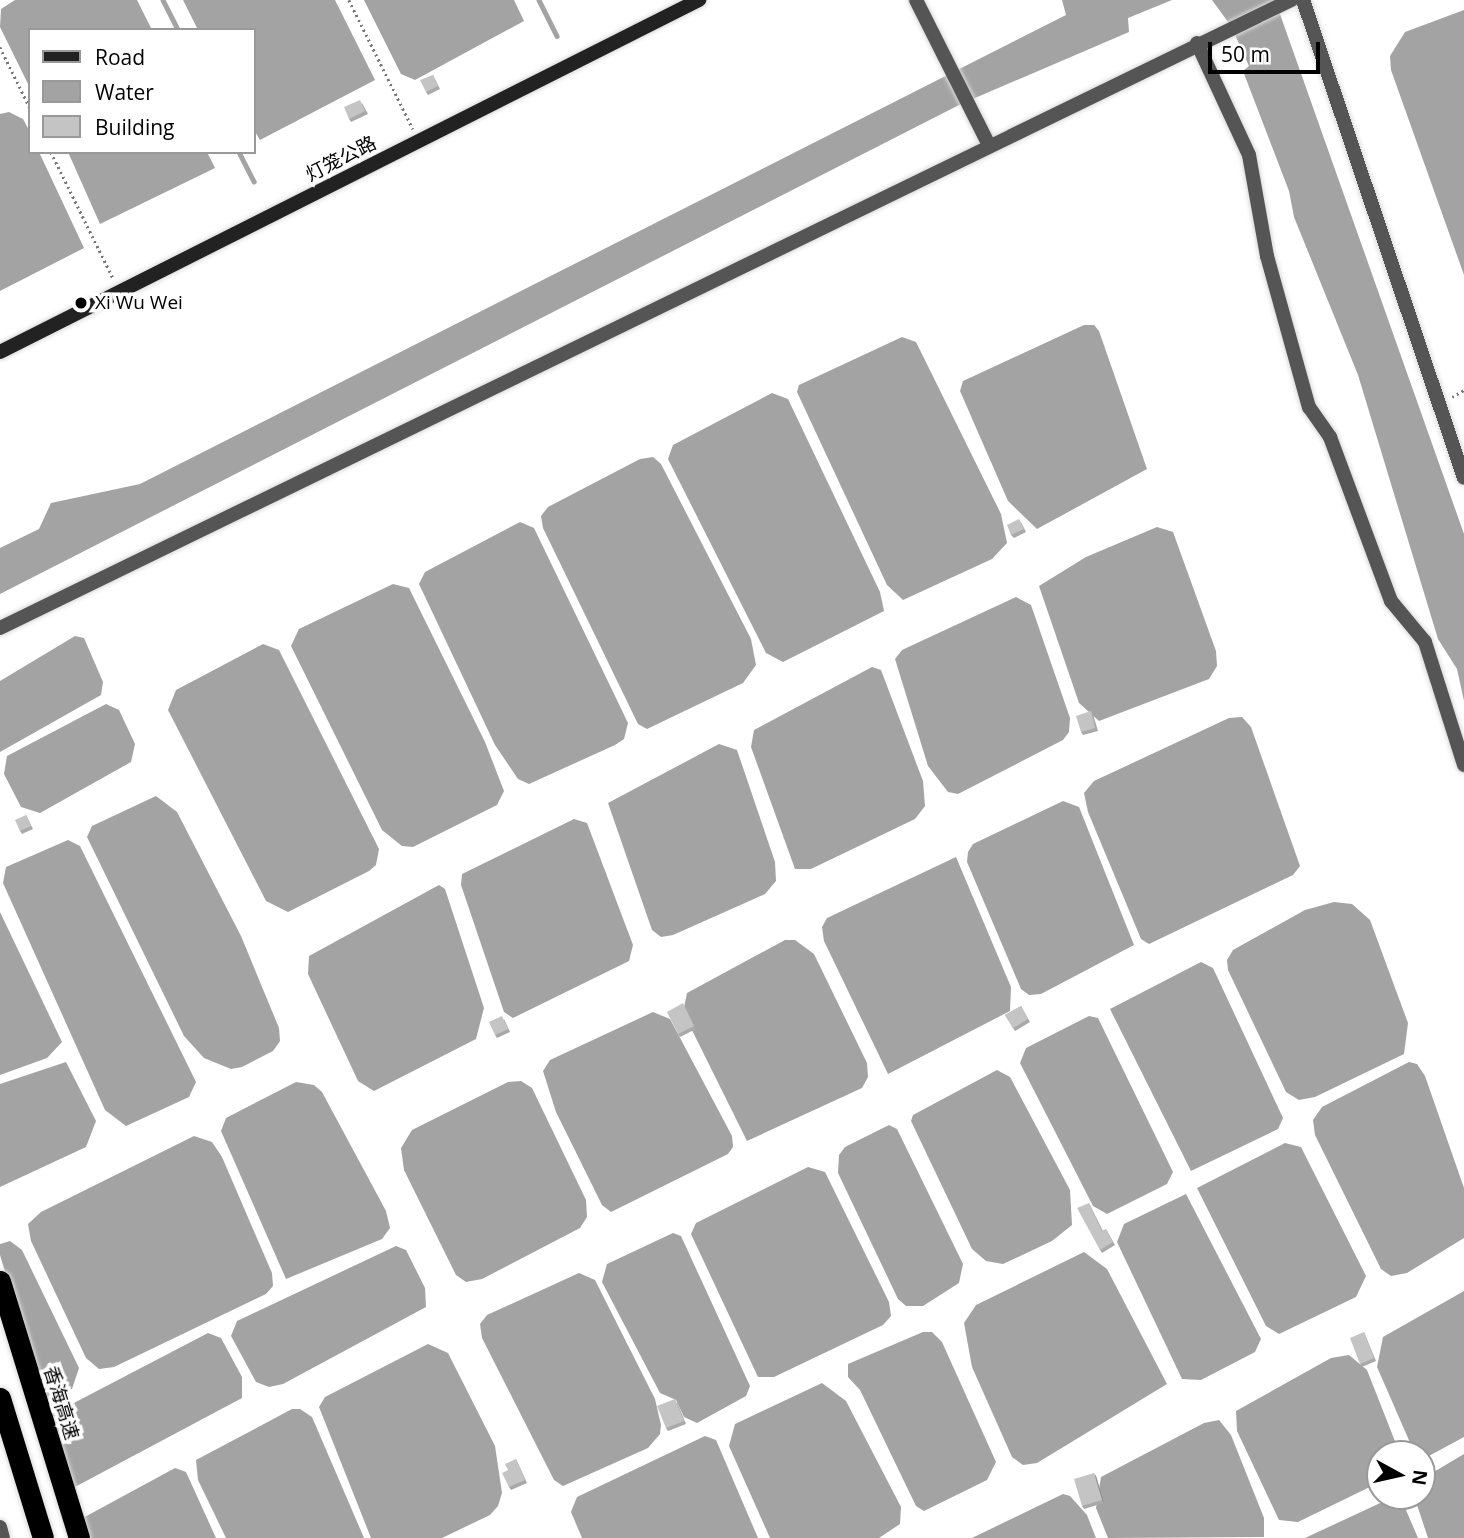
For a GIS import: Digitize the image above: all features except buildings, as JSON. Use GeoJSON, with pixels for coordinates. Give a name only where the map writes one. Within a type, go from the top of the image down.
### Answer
{"type":"FeatureCollection","features":[{"type":"Feature","properties":{"kind":"highway","name":"香海高速"},"geometry":{"type":"LineString","coordinates":[[0,1281],[79,1538]]}},
{"type":"Feature","properties":{"kind":"highway"},"geometry":{"type":"LineString","coordinates":[[0,1398],[43,1538]]}},
{"type":"Feature","properties":{"kind":"street","name":"灯笼公路"},"geometry":{"type":"LineString","coordinates":[[0,352],[699,0]]}},
{"type":"Feature","properties":{"kind":"street"},"geometry":{"type":"LineString","coordinates":[[916,0],[989,145]]}},
{"type":"Feature","properties":{"kind":"street"},"geometry":{"type":"LineString","coordinates":[[0,628],[1197,43],[1291,0]]}},
{"type":"Feature","properties":{"kind":"street"},"geometry":{"type":"LineString","coordinates":[[1303,0],[1464,478]]}},
{"type":"Feature","properties":{"kind":"street"},"geometry":{"type":"LineString","coordinates":[[1197,43],[1249,155],[1267,256],[1309,407],[1330,437],[1391,601],[1425,642],[1464,765]]}},
{"type":"Feature","properties":{"kind":"street"},"geometry":{"type":"LineString","coordinates":[[0,1527],[4,1538]]}},
{"type":"Feature","properties":{"kind":"path"},"geometry":{"type":"LineString","coordinates":[[349,0],[419,141]]}},
{"type":"Feature","properties":{"kind":"path"},"geometry":{"type":"LineString","coordinates":[[0,47],[28,104]]}},
{"type":"Feature","properties":{"kind":"path"},"geometry":{"type":"LineString","coordinates":[[52,154],[120,292]]}},
{"type":"Feature","properties":{"kind":"water"},"geometry":{"type":"Polygon","coordinates":[[[15,0],[137,0],[151,28],[28,28],[28,84],[0,27],[1,9],[15,0]]]}},
{"type":"Feature","properties":{"kind":"water"},"geometry":{"type":"Polygon","coordinates":[[[183,0],[335,0],[375,80],[260,140],[256,133],[256,28],[197,28],[183,0]]]}},
{"type":"Feature","properties":{"kind":"water"},"geometry":{"type":"Polygon","coordinates":[[[364,0],[514,0],[524,21],[415,80],[401,74],[364,0]]]}},
{"type":"Feature","properties":{"kind":"water"},"geometry":{"type":"Polygon","coordinates":[[[1062,0],[1172,0],[1128,18],[1129,32],[961,104],[0,594],[0,548],[39,529],[51,503],[140,484],[1066,15],[1062,0]]]}},
{"type":"Feature","properties":{"kind":"water"},"geometry":{"type":"Polygon","coordinates":[[[1212,0],[1275,0],[1464,534],[1464,701],[1457,669],[1438,639],[1358,375],[1294,217],[1289,191],[1243,71],[1249,66],[1231,26],[1212,0]]]}},
{"type":"Feature","properties":{"kind":"water"},"geometry":{"type":"Polygon","coordinates":[[[1464,10],[1464,275],[1391,70],[1390,56],[1405,32],[1464,10]]]}},
{"type":"Feature","properties":{"kind":"water"},"geometry":{"type":"Polygon","coordinates":[[[9,112],[23,119],[28,128],[28,154],[40,154],[84,248],[0,291],[0,114],[9,112]]]}},
{"type":"Feature","properties":{"kind":"water"},"geometry":{"type":"Polygon","coordinates":[[[69,154],[208,154],[215,168],[100,224],[69,154]]]}},
{"type":"Feature","properties":{"kind":"water"},"geometry":{"type":"Polygon","coordinates":[[[1084,325],[1094,325],[1099,331],[1147,469],[1037,529],[1008,501],[960,391],[963,381],[1084,325]]]}},
{"type":"Feature","properties":{"kind":"water"},"geometry":{"type":"Polygon","coordinates":[[[902,337],[916,342],[1001,514],[1007,543],[992,559],[903,600],[887,585],[797,392],[799,385],[902,337]]]}},
{"type":"Feature","properties":{"kind":"water"},"geometry":{"type":"Polygon","coordinates":[[[772,393],[788,399],[880,592],[884,611],[783,662],[766,653],[668,459],[673,445],[772,393]]]}},
{"type":"Feature","properties":{"kind":"water"},"geometry":{"type":"Polygon","coordinates":[[[653,457],[661,464],[751,639],[756,665],[743,683],[647,729],[638,724],[543,528],[541,516],[548,507],[640,459],[653,457]]]}},
{"type":"Feature","properties":{"kind":"water"},"geometry":{"type":"Polygon","coordinates":[[[520,522],[534,528],[628,723],[624,739],[615,745],[529,784],[518,779],[495,745],[419,584],[425,572],[520,522]]]}},
{"type":"Feature","properties":{"kind":"water"},"geometry":{"type":"Polygon","coordinates":[[[1157,527],[1173,532],[1216,651],[1217,666],[1209,679],[1099,721],[1079,703],[1039,586],[1086,557],[1157,527]]]}},
{"type":"Feature","properties":{"kind":"water"},"geometry":{"type":"Polygon","coordinates":[[[393,584],[409,588],[485,742],[504,791],[497,805],[413,847],[402,846],[382,830],[291,646],[299,629],[393,584]]]}},
{"type":"Feature","properties":{"kind":"water"},"geometry":{"type":"Polygon","coordinates":[[[1016,597],[1031,605],[1070,718],[1069,732],[1063,740],[958,794],[948,792],[928,766],[895,659],[902,650],[1016,597]]]}},
{"type":"Feature","properties":{"kind":"water"},"geometry":{"type":"Polygon","coordinates":[[[75,636],[84,638],[103,682],[101,695],[0,752],[0,681],[75,636]]]}},
{"type":"Feature","properties":{"kind":"water"},"geometry":{"type":"Polygon","coordinates":[[[263,644],[279,650],[379,849],[376,865],[369,871],[288,912],[266,901],[168,710],[176,690],[263,644]]]}},
{"type":"Feature","properties":{"kind":"water"},"geometry":{"type":"Polygon","coordinates":[[[872,667],[881,670],[923,781],[925,806],[915,819],[811,869],[795,869],[751,747],[754,730],[872,667]]]}},
{"type":"Feature","properties":{"kind":"water"},"geometry":{"type":"Polygon","coordinates":[[[106,704],[119,710],[135,744],[131,762],[40,813],[21,807],[4,774],[7,756],[106,704]]]}},
{"type":"Feature","properties":{"kind":"water"},"geometry":{"type":"Polygon","coordinates":[[[1242,717],[1251,727],[1300,866],[1293,875],[1149,944],[1141,939],[1088,812],[1084,793],[1094,781],[1229,718],[1242,717]]]}},
{"type":"Feature","properties":{"kind":"water"},"geometry":{"type":"Polygon","coordinates":[[[719,744],[737,750],[775,862],[776,881],[765,894],[673,935],[661,937],[652,930],[608,803],[719,744]]]}},
{"type":"Feature","properties":{"kind":"water"},"geometry":{"type":"Polygon","coordinates":[[[156,796],[177,812],[241,936],[279,1028],[280,1041],[273,1051],[242,1067],[231,1069],[204,1058],[184,1036],[87,837],[92,826],[156,796]]]}},
{"type":"Feature","properties":{"kind":"water"},"geometry":{"type":"Polygon","coordinates":[[[1063,801],[1079,807],[1134,945],[1041,994],[1029,995],[1021,989],[967,862],[968,852],[973,844],[1063,801]]]}},
{"type":"Feature","properties":{"kind":"water"},"geometry":{"type":"Polygon","coordinates":[[[574,819],[587,823],[633,945],[629,961],[513,1018],[504,1012],[461,885],[462,874],[574,819]]]}},
{"type":"Feature","properties":{"kind":"water"},"geometry":{"type":"Polygon","coordinates":[[[68,840],[80,846],[196,1082],[189,1097],[126,1126],[105,1110],[3,883],[6,867],[68,840]]]}},
{"type":"Feature","properties":{"kind":"water"},"geometry":{"type":"Polygon","coordinates":[[[956,857],[1011,987],[1010,1011],[888,1074],[824,941],[822,927],[827,918],[956,857]]]}},
{"type":"Feature","properties":{"kind":"water"},"geometry":{"type":"Polygon","coordinates":[[[439,885],[445,889],[484,1008],[476,1039],[374,1091],[358,1081],[308,974],[309,956],[439,885]]]}},
{"type":"Feature","properties":{"kind":"water"},"geometry":{"type":"Polygon","coordinates":[[[1334,902],[1352,904],[1370,920],[1408,1023],[1404,1054],[1315,1097],[1299,1100],[1286,1092],[1228,970],[1227,960],[1233,950],[1305,910],[1334,902]]]}},
{"type":"Feature","properties":{"kind":"water"},"geometry":{"type":"Polygon","coordinates":[[[0,912],[62,1042],[47,1058],[0,1075],[0,912]]]}},
{"type":"Feature","properties":{"kind":"water"},"geometry":{"type":"Polygon","coordinates":[[[785,940],[795,940],[814,954],[867,1063],[868,1077],[862,1088],[747,1141],[683,1012],[687,993],[785,940]]]}},
{"type":"Feature","properties":{"kind":"water"},"geometry":{"type":"Polygon","coordinates":[[[1201,962],[1213,968],[1283,1118],[1278,1129],[1191,1171],[1110,1009],[1201,962]]]}},
{"type":"Feature","properties":{"kind":"water"},"geometry":{"type":"Polygon","coordinates":[[[653,1012],[670,1019],[732,1136],[733,1147],[728,1154],[611,1212],[602,1205],[556,1112],[543,1071],[550,1060],[653,1012]]]}},
{"type":"Feature","properties":{"kind":"water"},"geometry":{"type":"Polygon","coordinates":[[[1089,1016],[1098,1018],[1173,1172],[1167,1184],[1107,1214],[1093,1206],[1020,1063],[1026,1048],[1089,1016]]]}},
{"type":"Feature","properties":{"kind":"water"},"geometry":{"type":"Polygon","coordinates":[[[66,1062],[96,1121],[86,1147],[0,1187],[0,1084],[66,1062]]]}},
{"type":"Feature","properties":{"kind":"water"},"geometry":{"type":"Polygon","coordinates":[[[1409,1062],[1417,1064],[1425,1076],[1464,1188],[1464,1238],[1407,1273],[1391,1276],[1381,1269],[1315,1135],[1313,1120],[1322,1107],[1409,1062]]]}},
{"type":"Feature","properties":{"kind":"water"},"geometry":{"type":"Polygon","coordinates":[[[997,1070],[1010,1077],[1070,1190],[1072,1225],[1052,1241],[1003,1264],[986,1261],[972,1249],[911,1121],[913,1115],[997,1070]]]}},
{"type":"Feature","properties":{"kind":"water"},"geometry":{"type":"Polygon","coordinates":[[[521,1081],[532,1088],[586,1200],[587,1217],[580,1228],[482,1279],[466,1282],[456,1275],[404,1170],[401,1148],[412,1130],[508,1082],[521,1081]]]}},
{"type":"Feature","properties":{"kind":"water"},"geometry":{"type":"Polygon","coordinates":[[[296,1082],[314,1085],[322,1092],[386,1211],[390,1228],[382,1239],[286,1279],[221,1131],[226,1118],[296,1082]]]}},
{"type":"Feature","properties":{"kind":"water"},"geometry":{"type":"Polygon","coordinates":[[[889,1125],[897,1129],[963,1264],[959,1283],[923,1306],[906,1306],[898,1299],[838,1173],[839,1155],[845,1147],[889,1125]]]}},
{"type":"Feature","properties":{"kind":"water"},"geometry":{"type":"Polygon","coordinates":[[[194,1136],[212,1142],[222,1157],[272,1273],[273,1286],[266,1294],[114,1367],[99,1369],[86,1358],[31,1241],[28,1224],[41,1212],[194,1136]]]}},
{"type":"Feature","properties":{"kind":"water"},"geometry":{"type":"Polygon","coordinates":[[[1285,1143],[1301,1147],[1366,1276],[1356,1297],[1279,1334],[1266,1326],[1197,1188],[1285,1143]]]}},
{"type":"Feature","properties":{"kind":"water"},"geometry":{"type":"Polygon","coordinates":[[[808,1167],[825,1172],[889,1302],[891,1316],[883,1325],[774,1377],[758,1377],[691,1234],[696,1223],[808,1167]]]}},
{"type":"Feature","properties":{"kind":"water"},"geometry":{"type":"Polygon","coordinates":[[[1186,1194],[1261,1339],[1255,1352],[1201,1380],[1182,1379],[1117,1242],[1124,1224],[1186,1194]]]}},
{"type":"Feature","properties":{"kind":"water"},"geometry":{"type":"Polygon","coordinates":[[[673,1233],[681,1236],[750,1386],[746,1396],[697,1423],[684,1417],[676,1400],[660,1393],[602,1282],[607,1264],[673,1233]]]}},
{"type":"Feature","properties":{"kind":"water"},"geometry":{"type":"Polygon","coordinates":[[[10,1241],[22,1250],[79,1368],[72,1389],[44,1402],[0,1255],[0,1244],[10,1241]]]}},
{"type":"Feature","properties":{"kind":"water"},"geometry":{"type":"Polygon","coordinates":[[[396,1246],[406,1250],[425,1288],[426,1307],[283,1384],[269,1387],[256,1382],[231,1336],[237,1321],[396,1246]]]}},
{"type":"Feature","properties":{"kind":"water"},"geometry":{"type":"Polygon","coordinates":[[[1084,1252],[1107,1269],[1167,1384],[1037,1463],[1023,1465],[1012,1457],[972,1367],[964,1323],[976,1305],[1084,1252]]]}},
{"type":"Feature","properties":{"kind":"water"},"geometry":{"type":"Polygon","coordinates":[[[579,1273],[595,1280],[655,1399],[661,1425],[660,1434],[648,1448],[563,1486],[554,1480],[482,1338],[480,1324],[487,1315],[579,1273]]]}},
{"type":"Feature","properties":{"kind":"water"},"geometry":{"type":"Polygon","coordinates":[[[1464,1291],[1464,1437],[1436,1452],[1436,1440],[1409,1440],[1377,1367],[1383,1337],[1464,1291]]]}},
{"type":"Feature","properties":{"kind":"water"},"geometry":{"type":"Polygon","coordinates":[[[923,1332],[932,1332],[942,1342],[996,1462],[987,1480],[924,1511],[916,1506],[860,1390],[848,1377],[848,1364],[923,1332]]]}},
{"type":"Feature","properties":{"kind":"water"},"geometry":{"type":"Polygon","coordinates":[[[208,1333],[221,1338],[242,1377],[242,1398],[73,1488],[47,1417],[208,1333]]]}},
{"type":"Feature","properties":{"kind":"water"},"geometry":{"type":"Polygon","coordinates":[[[428,1344],[448,1353],[495,1446],[502,1493],[498,1506],[490,1515],[442,1538],[371,1538],[319,1407],[325,1397],[428,1344]]]}},
{"type":"Feature","properties":{"kind":"water"},"geometry":{"type":"Polygon","coordinates":[[[1349,1355],[1367,1370],[1394,1440],[1366,1440],[1366,1489],[1298,1522],[1279,1520],[1237,1431],[1236,1411],[1331,1358],[1349,1355]]]}},
{"type":"Feature","properties":{"kind":"water"},"geometry":{"type":"Polygon","coordinates":[[[822,1383],[846,1401],[901,1507],[900,1524],[879,1538],[770,1538],[729,1446],[735,1424],[822,1383]]]}},
{"type":"Feature","properties":{"kind":"water"},"geometry":{"type":"Polygon","coordinates":[[[292,1409],[300,1409],[312,1417],[364,1538],[226,1538],[198,1480],[196,1460],[292,1409]]]}},
{"type":"Feature","properties":{"kind":"water"},"geometry":{"type":"Polygon","coordinates":[[[1219,1420],[1231,1435],[1264,1518],[1264,1537],[1108,1538],[1096,1508],[1101,1477],[1204,1423],[1219,1420]]]}},
{"type":"Feature","properties":{"kind":"water"},"geometry":{"type":"Polygon","coordinates":[[[705,1436],[716,1440],[758,1538],[582,1538],[571,1512],[577,1497],[705,1436]]]}},
{"type":"Feature","properties":{"kind":"water"},"geometry":{"type":"Polygon","coordinates":[[[1464,1454],[1464,1538],[1428,1538],[1419,1510],[1436,1510],[1436,1471],[1464,1454]]]}},
{"type":"Feature","properties":{"kind":"water"},"geometry":{"type":"Polygon","coordinates":[[[175,1468],[186,1472],[216,1538],[87,1538],[81,1519],[175,1468]]]}},
{"type":"Feature","properties":{"kind":"water"},"geometry":{"type":"Polygon","coordinates":[[[1063,1494],[1070,1496],[1087,1515],[1096,1538],[972,1538],[1063,1494]]]}},
{"type":"Feature","properties":{"kind":"water"},"geometry":{"type":"Polygon","coordinates":[[[1366,1510],[1406,1510],[1418,1538],[1305,1538],[1366,1510]]]}},
{"type":"Feature","properties":{"kind":"waterway"},"geometry":{"type":"LineString","coordinates":[[163,0],[177,28]]}},
{"type":"Feature","properties":{"kind":"waterway"},"geometry":{"type":"LineString","coordinates":[[539,0],[557,36]]}},
{"type":"Feature","properties":{"kind":"waterway"},"geometry":{"type":"LineString","coordinates":[[240,154],[254,181]]}},
{"type":"Feature","properties":{"kind":"place","name":"Xi Wu Wei"},"geometry":{"type":"Point","coordinates":[81,303]}}]}
